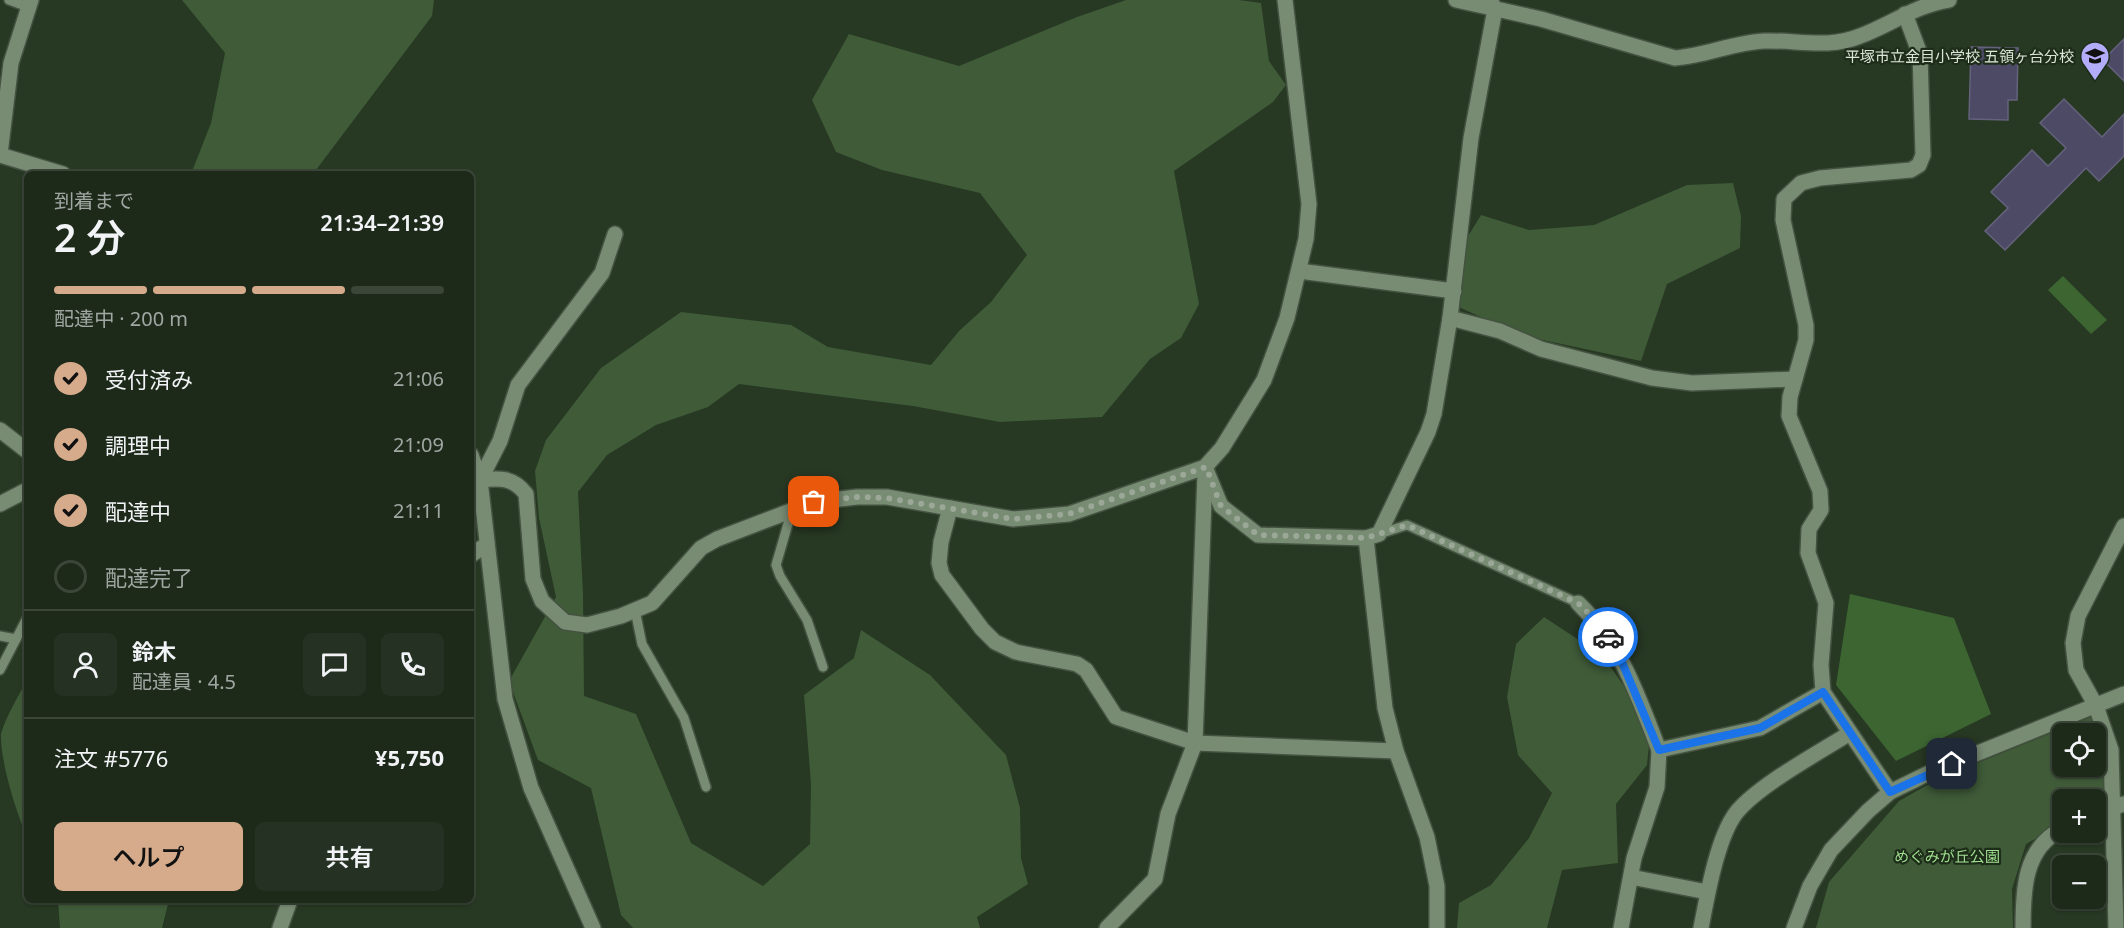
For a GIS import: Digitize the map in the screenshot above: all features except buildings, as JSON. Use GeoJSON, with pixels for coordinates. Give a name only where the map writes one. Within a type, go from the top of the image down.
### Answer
{"type":"FeatureCollection","features":[{"type":"Feature","properties":{"kind":"street"},"geometry":{"type":"LineString","coordinates":[[480,480],[503,478],[518,484],[526,494],[533,579],[542,601],[565,622],[587,625],[652,603],[701,548],[717,539],[814,502],[858,497],[887,498],[1013,519],[1069,514],[1206,467],[1222,448],[1264,380],[1287,318],[1306,239],[1309,204],[1285,0]]}},
{"type":"Feature","properties":{"kind":"street"},"geometry":{"type":"LineString","coordinates":[[1456,0],[1492,4],[1675,58],[1697,57],[1764,41],[1814,44],[1837,42],[1860,37],[1905,14],[1949,0]]}},
{"type":"Feature","properties":{"kind":"street"},"geometry":{"type":"LineString","coordinates":[[29,3],[6,62],[0,154],[54,171]]}},
{"type":"Feature","properties":{"kind":"street"},"geometry":{"type":"LineString","coordinates":[[1437,928],[1437,886],[1427,837],[1396,751],[1385,708],[1373,536],[1428,432],[1450,318],[1471,138],[1492,4]]}},
{"type":"Feature","properties":{"kind":"street"},"geometry":{"type":"LineString","coordinates":[[1890,792],[1823,692],[1821,665],[1826,603],[1808,553],[1809,529],[1821,510],[1820,491],[1789,416],[1790,397],[1806,340],[1806,325],[1783,220],[1784,199],[1801,183],[1820,178],[1911,170],[1919,165],[1923,155],[1920,54],[1905,14]]}},
{"type":"Feature","properties":{"kind":"street"},"geometry":{"type":"LineString","coordinates":[[480,480],[500,441],[518,385],[602,273],[615,234]]}},
{"type":"Feature","properties":{"kind":"street"},"geometry":{"type":"LineString","coordinates":[[1299,271],[1454,291]]}},
{"type":"Feature","properties":{"kind":"street"},"geometry":{"type":"LineString","coordinates":[[1450,318],[1500,331],[1541,349],[1652,378],[1692,383],[1795,379]]}},
{"type":"Feature","properties":{"kind":"street"},"geometry":{"type":"LineString","coordinates":[[0,430],[24,449]]}},
{"type":"Feature","properties":{"kind":"street"},"geometry":{"type":"LineString","coordinates":[[474,463],[480,480],[505,699],[531,788],[593,928]]}},
{"type":"Feature","properties":{"kind":"street"},"geometry":{"type":"LineString","coordinates":[[1206,467],[1221,506],[1258,535],[1373,536]]}},
{"type":"Feature","properties":{"kind":"street"},"geometry":{"type":"LineString","coordinates":[[1107,928],[1155,879],[1168,814],[1195,743],[1206,467]]}},
{"type":"Feature","properties":{"kind":"street"},"geometry":{"type":"LineString","coordinates":[[0,504],[24,492]]}},
{"type":"Feature","properties":{"kind":"street"},"geometry":{"type":"LineString","coordinates":[[950,508],[941,542],[939,563],[942,574],[982,629],[995,642],[1016,652],[1077,664],[1086,670],[1116,717],[1195,743],[1396,751]]}},
{"type":"Feature","properties":{"kind":"street"},"geometry":{"type":"LineString","coordinates":[[2116,928],[2119,806],[2112,750],[2096,706],[2076,670],[2073,643],[2078,616],[2124,526]]}},
{"type":"Feature","properties":{"kind":"street"},"geometry":{"type":"LineString","coordinates":[[474,553],[486,545]]}},
{"type":"Feature","properties":{"kind":"street"},"geometry":{"type":"LineString","coordinates":[[1578,603],[1600,625],[1619,655],[1659,750],[1657,787],[1634,858],[1621,928]]}},
{"type":"Feature","properties":{"kind":"street"},"geometry":{"type":"LineString","coordinates":[[1659,750],[1760,728],[1823,692]]}},
{"type":"Feature","properties":{"kind":"street"},"geometry":{"type":"LineString","coordinates":[[1794,928],[1809,886],[1831,850],[1868,811],[1890,792],[1931,772],[2124,694]]}},
{"type":"Feature","properties":{"kind":"street"},"geometry":{"type":"LineString","coordinates":[[1701,928],[1707,892],[1721,846],[1736,814],[1756,794],[1850,733]]}},
{"type":"Feature","properties":{"kind":"street"},"geometry":{"type":"LineString","coordinates":[[2024,928],[2023,893],[2030,861],[2052,835]]}},
{"type":"Feature","properties":{"kind":"street"},"geometry":{"type":"LineString","coordinates":[[1631,877],[1707,892]]}},
{"type":"Feature","properties":{"kind":"street"},"geometry":{"type":"LineString","coordinates":[[280,928],[289,903]]}},
{"type":"Feature","properties":{"kind":"lane"},"geometry":{"type":"LineString","coordinates":[[9,0],[29,3]]}},
{"type":"Feature","properties":{"kind":"lane"},"geometry":{"type":"LineString","coordinates":[[792,510],[776,565],[780,576],[807,620],[823,667]]}},
{"type":"Feature","properties":{"kind":"lane"},"geometry":{"type":"LineString","coordinates":[[1373,536],[1407,525],[1578,603]]}},
{"type":"Feature","properties":{"kind":"lane"},"geometry":{"type":"LineString","coordinates":[[635,610],[642,644],[684,718],[706,787]]}},
{"type":"Feature","properties":{"kind":"lane"},"geometry":{"type":"LineString","coordinates":[[0,670],[24,624]]}},
{"type":"Feature","properties":{"kind":"lane"},"geometry":{"type":"LineString","coordinates":[[0,636],[16,639]]}},
{"type":"Feature","properties":{"kind":"green space"},"geometry":{"type":"Polygon","coordinates":[[[182,0],[434,0],[432,16],[315,171],[192,171],[211,123],[225,53],[182,0]]]}},
{"type":"Feature","properties":{"kind":"green space"},"geometry":{"type":"Polygon","coordinates":[[[1126,0],[1239,0],[1261,3],[1269,61],[1286,85],[1273,102],[1174,171],[1199,304],[1181,338],[1150,359],[1102,417],[1000,422],[913,406],[739,384],[708,407],[656,425],[607,455],[578,492],[583,593],[584,696],[636,714],[691,843],[763,886],[810,844],[811,784],[804,695],[854,658],[861,630],[930,675],[1006,755],[1020,808],[1021,858],[1028,884],[977,917],[980,928],[633,928],[621,915],[591,788],[538,760],[509,681],[556,597],[539,518],[535,471],[546,440],[601,368],[681,312],[791,325],[828,347],[931,365],[959,331],[991,302],[1027,255],[980,193],[882,170],[836,152],[812,100],[849,34],[959,66],[1077,17],[1126,0]]]}},
{"type":"Feature","properties":{"kind":"green space"},"geometry":{"type":"Polygon","coordinates":[[[1733,183],[1741,216],[1740,248],[1667,284],[1641,361],[1524,336],[1454,305],[1462,246],[1481,215],[1529,230],[1594,225],[1687,185],[1733,183]]]}},
{"type":"Feature","properties":{"kind":"green space"},"geometry":{"type":"Polygon","coordinates":[[[1544,617],[1603,656],[1651,725],[1647,765],[1616,804],[1618,863],[1562,870],[1547,928],[1457,928],[1459,903],[1491,885],[1529,838],[1552,793],[1518,755],[1507,697],[1516,644],[1544,617]]]}},
{"type":"Feature","properties":{"kind":"green space"},"geometry":{"type":"Polygon","coordinates":[[[24,686],[24,829],[10,786],[1,745],[1,734],[24,686]]]}},
{"type":"Feature","properties":{"kind":"green space","name":"めぐみが丘公園"},"geometry":{"type":"Polygon","coordinates":[[[2091,717],[2093,723],[2076,723],[2091,717]]]}},
{"type":"Feature","properties":{"kind":"green space","name":"めぐみが丘公園"},"geometry":{"type":"Polygon","coordinates":[[[2052,733],[2052,777],[2106,777],[2106,764],[2108,770],[2105,789],[2052,789],[2052,830],[2026,844],[2012,889],[2013,928],[1816,928],[1829,882],[1899,801],[1938,779],[2052,733]]]}},
{"type":"Feature","properties":{"kind":"green space"},"geometry":{"type":"Polygon","coordinates":[[[58,903],[168,903],[162,928],[60,928],[58,903]]]}},
{"type":"Feature","properties":{"kind":"shaded area"},"geometry":{"type":"Polygon","coordinates":[[[2063,276],[2107,320],[2091,334],[2048,290],[2063,276]]]}},
{"type":"Feature","properties":{"kind":"shaded area"},"geometry":{"type":"Polygon","coordinates":[[[1850,594],[1954,618],[1991,714],[1896,761],[1836,685],[1850,594]]]}},
{"type":"Feature","properties":{"kind":"way so far"},"geometry":{"type":"LineString","coordinates":[[814,502],[858,497],[887,498],[1013,519],[1069,514],[1206,467],[1221,506],[1258,535],[1280,538],[1296,534],[1366,538],[1407,525],[1578,603],[1600,625],[1608,637]]}},
{"type":"Feature","properties":{"kind":"place","name":"平塚市立金目小学校 五領ヶ台分校"},"geometry":{"type":"Point","coordinates":[2095,82]}},
{"type":"Feature","properties":{"kind":"route"},"geometry":{"type":"LineString","coordinates":[[1608,637],[1619,655],[1659,750],[1760,728],[1823,692],[1890,792],[1952,764]]}}]}
